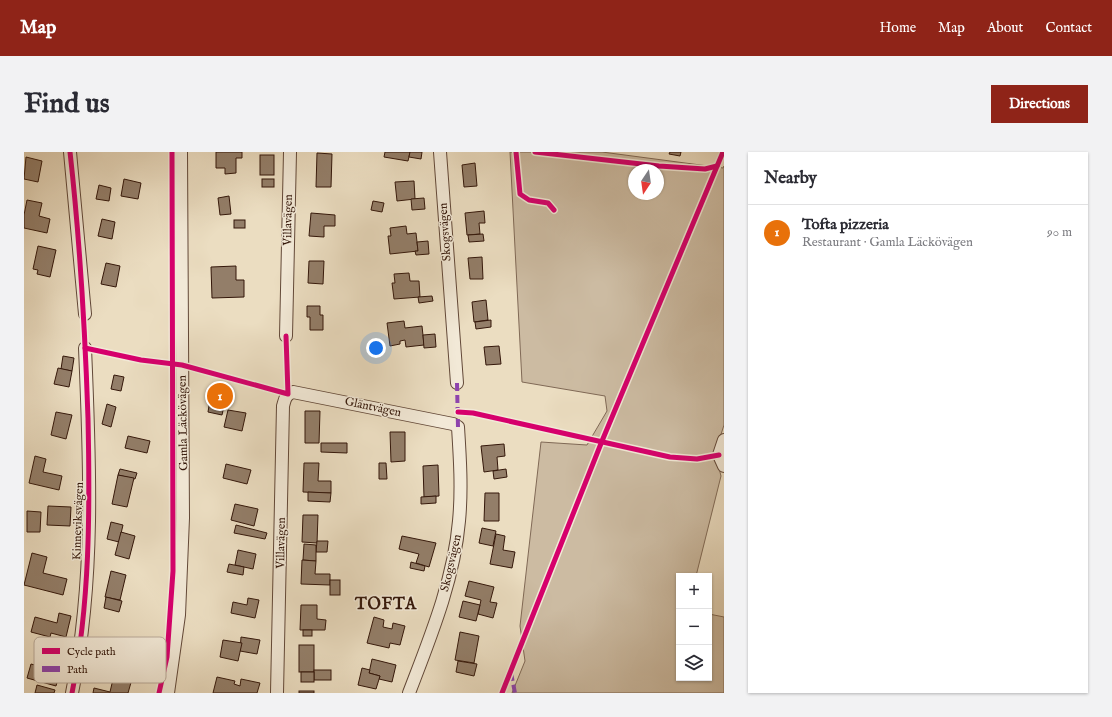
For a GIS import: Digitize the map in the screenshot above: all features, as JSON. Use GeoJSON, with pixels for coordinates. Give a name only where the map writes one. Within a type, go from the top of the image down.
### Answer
{"type":"FeatureCollection","features":[{"type":"Feature","properties":{"kind":"street"},"geometry":{"type":"LineString","coordinates":[[70,152],[84,314]]}},
{"type":"Feature","properties":{"kind":"street","name":"Gamla Läckövägen"},"geometry":{"type":"LineString","coordinates":[[168,693],[178,628],[183,518],[181,152]]}},
{"type":"Feature","properties":{"kind":"street","name":"Villavägen"},"geometry":{"type":"LineString","coordinates":[[286,336],[290,152]]}},
{"type":"Feature","properties":{"kind":"street","name":"Skogsvägen"},"geometry":{"type":"LineString","coordinates":[[440,152],[457,383]]}},
{"type":"Feature","properties":{"kind":"street","name":"Kinneviksvägen"},"geometry":{"type":"LineString","coordinates":[[80,637],[83,620],[90,517],[85,348]]}},
{"type":"Feature","properties":{"kind":"street","name":"Gläntvägen"},"geometry":{"type":"LineString","coordinates":[[288,394],[301,392],[453,424],[458,427]]}},
{"type":"Feature","properties":{"kind":"street","name":"Villavägen"},"geometry":{"type":"LineString","coordinates":[[277,693],[284,406],[288,394]]}},
{"type":"Feature","properties":{"kind":"street","name":"Skogsvägen"},"geometry":{"type":"LineString","coordinates":[[409,693],[442,600],[457,542],[461,490],[458,427]]}},
{"type":"Feature","properties":{"kind":"street"},"geometry":{"type":"LineString","coordinates":[[724,440],[719,455],[724,466]]}},
{"type":"Feature","properties":{"kind":"street","name":"Kinneviksvägen"},"geometry":{"type":"LineString","coordinates":[[72,693],[74,683]]}},
{"type":"Feature","properties":{"kind":"shaded area"},"geometry":{"type":"Polygon","coordinates":[[[510,152],[602,152],[723,168],[724,166],[724,425],[715,453],[721,476],[697,573],[676,573],[676,681],[712,681],[712,615],[724,617],[724,693],[512,693],[525,661],[520,626],[541,442],[587,445],[607,411],[605,396],[522,382],[510,152]]]}},
{"type":"Feature","properties":{"kind":"building"},"geometry":{"type":"Polygon","coordinates":[[[216,152],[242,152],[242,158],[236,158],[236,173],[225,174],[225,168],[216,168],[216,152]]]}},
{"type":"Feature","properties":{"kind":"building"},"geometry":{"type":"Polygon","coordinates":[[[385,152],[410,152],[408,161],[384,157],[385,152]]]}},
{"type":"Feature","properties":{"kind":"building"},"geometry":{"type":"Polygon","coordinates":[[[410,152],[422,152],[421,159],[409,157],[410,152]]]}},
{"type":"Feature","properties":{"kind":"building"},"geometry":{"type":"Polygon","coordinates":[[[670,152],[681,152],[680,156],[669,154],[670,152]]]}},
{"type":"Feature","properties":{"kind":"building"},"geometry":{"type":"Polygon","coordinates":[[[317,153],[332,154],[331,187],[316,187],[317,153]]]}},
{"type":"Feature","properties":{"kind":"building"},"geometry":{"type":"Polygon","coordinates":[[[260,155],[274,155],[274,175],[260,175],[260,155]]]}},
{"type":"Feature","properties":{"kind":"building"},"geometry":{"type":"Polygon","coordinates":[[[26,157],[42,161],[38,182],[24,179],[26,157]]]}},
{"type":"Feature","properties":{"kind":"building"},"geometry":{"type":"Polygon","coordinates":[[[475,163],[477,186],[464,187],[462,165],[475,163]]]}},
{"type":"Feature","properties":{"kind":"building"},"geometry":{"type":"Polygon","coordinates":[[[124,179],[141,183],[138,199],[121,196],[124,179]]]}},
{"type":"Feature","properties":{"kind":"building"},"geometry":{"type":"Polygon","coordinates":[[[262,179],[274,179],[274,187],[262,187],[262,179]]]}},
{"type":"Feature","properties":{"kind":"building"},"geometry":{"type":"Polygon","coordinates":[[[414,181],[415,199],[397,201],[395,182],[414,181]]]}},
{"type":"Feature","properties":{"kind":"building"},"geometry":{"type":"Polygon","coordinates":[[[99,185],[111,188],[109,201],[96,199],[99,185]]]}},
{"type":"Feature","properties":{"kind":"building"},"geometry":{"type":"Polygon","coordinates":[[[229,196],[231,214],[220,215],[218,198],[229,196]]]}},
{"type":"Feature","properties":{"kind":"building"},"geometry":{"type":"Polygon","coordinates":[[[424,198],[425,209],[412,210],[411,199],[424,198]]]}},
{"type":"Feature","properties":{"kind":"building"},"geometry":{"type":"Polygon","coordinates":[[[27,200],[42,203],[39,216],[50,219],[47,233],[24,228],[24,215],[27,200]]]}},
{"type":"Feature","properties":{"kind":"building"},"geometry":{"type":"Polygon","coordinates":[[[373,201],[384,203],[382,212],[371,210],[373,201]]]}},
{"type":"Feature","properties":{"kind":"building"},"geometry":{"type":"Polygon","coordinates":[[[484,211],[485,223],[479,223],[480,234],[467,235],[465,213],[484,211]]]}},
{"type":"Feature","properties":{"kind":"building"},"geometry":{"type":"Polygon","coordinates":[[[311,213],[335,215],[335,226],[324,226],[324,237],[309,236],[311,213]]]}},
{"type":"Feature","properties":{"kind":"building"},"geometry":{"type":"Polygon","coordinates":[[[102,219],[115,222],[112,239],[98,236],[102,219]]]}},
{"type":"Feature","properties":{"kind":"building"},"geometry":{"type":"Polygon","coordinates":[[[234,220],[245,220],[245,228],[234,228],[234,220]]]}},
{"type":"Feature","properties":{"kind":"building"},"geometry":{"type":"Polygon","coordinates":[[[406,226],[407,234],[416,233],[418,251],[390,254],[388,236],[391,236],[390,228],[406,226]]]}},
{"type":"Feature","properties":{"kind":"building"},"geometry":{"type":"Polygon","coordinates":[[[483,234],[484,241],[469,242],[468,235],[483,234]]]}},
{"type":"Feature","properties":{"kind":"building"},"geometry":{"type":"Polygon","coordinates":[[[428,241],[429,254],[416,255],[415,251],[418,251],[417,242],[428,241]]]}},
{"type":"Feature","properties":{"kind":"building"},"geometry":{"type":"Polygon","coordinates":[[[38,246],[56,250],[50,277],[37,274],[38,270],[33,269],[38,246]]]}},
{"type":"Feature","properties":{"kind":"building"},"geometry":{"type":"Polygon","coordinates":[[[482,257],[483,279],[470,279],[468,258],[482,257]]]}},
{"type":"Feature","properties":{"kind":"building"},"geometry":{"type":"Polygon","coordinates":[[[309,261],[324,261],[323,284],[308,283],[309,261]]]}},
{"type":"Feature","properties":{"kind":"building"},"geometry":{"type":"Polygon","coordinates":[[[106,263],[120,266],[116,287],[101,284],[106,263]]]}},
{"type":"Feature","properties":{"kind":"building"},"geometry":{"type":"Polygon","coordinates":[[[236,266],[236,280],[244,280],[244,297],[212,298],[211,267],[236,266]]]}},
{"type":"Feature","properties":{"kind":"building"},"geometry":{"type":"Polygon","coordinates":[[[409,273],[410,281],[419,281],[420,297],[394,299],[392,283],[395,283],[394,274],[409,273]]]}},
{"type":"Feature","properties":{"kind":"building"},"geometry":{"type":"Polygon","coordinates":[[[432,296],[433,301],[419,303],[418,297],[432,296]]]}},
{"type":"Feature","properties":{"kind":"building"},"geometry":{"type":"Polygon","coordinates":[[[486,300],[488,320],[474,322],[472,302],[486,300]]]}},
{"type":"Feature","properties":{"kind":"building"},"geometry":{"type":"Polygon","coordinates":[[[307,306],[320,306],[320,315],[323,315],[323,330],[310,330],[310,317],[307,317],[307,306]]]}},
{"type":"Feature","properties":{"kind":"building"},"geometry":{"type":"Polygon","coordinates":[[[491,320],[491,327],[476,329],[475,322],[491,320]]]}},
{"type":"Feature","properties":{"kind":"building"},"geometry":{"type":"Polygon","coordinates":[[[404,321],[405,328],[422,326],[424,345],[406,347],[405,340],[400,341],[400,344],[390,346],[387,323],[404,321]]]}},
{"type":"Feature","properties":{"kind":"building"},"geometry":{"type":"Polygon","coordinates":[[[435,334],[436,347],[424,348],[423,335],[435,334]]]}},
{"type":"Feature","properties":{"kind":"building"},"geometry":{"type":"Polygon","coordinates":[[[499,346],[501,364],[486,365],[484,347],[499,346]]]}},
{"type":"Feature","properties":{"kind":"building"},"geometry":{"type":"Polygon","coordinates":[[[63,356],[74,358],[72,371],[61,369],[63,356]]]}},
{"type":"Feature","properties":{"kind":"building"},"geometry":{"type":"Polygon","coordinates":[[[58,368],[72,371],[69,387],[54,384],[58,368]]]}},
{"type":"Feature","properties":{"kind":"building"},"geometry":{"type":"Polygon","coordinates":[[[114,375],[124,377],[121,391],[111,389],[114,375]]]}},
{"type":"Feature","properties":{"kind":"building"},"geometry":{"type":"Polygon","coordinates":[[[211,394],[226,397],[222,415],[208,412],[211,394]]]}},
{"type":"Feature","properties":{"kind":"building"},"geometry":{"type":"Polygon","coordinates":[[[107,404],[116,407],[111,427],[102,424],[107,404]]]}},
{"type":"Feature","properties":{"kind":"building"},"geometry":{"type":"Polygon","coordinates":[[[228,410],[246,413],[242,431],[224,427],[228,410]]]}},
{"type":"Feature","properties":{"kind":"building"},"geometry":{"type":"Polygon","coordinates":[[[305,411],[320,411],[319,443],[305,443],[305,411]]]}},
{"type":"Feature","properties":{"kind":"building"},"geometry":{"type":"Polygon","coordinates":[[[56,412],[72,415],[66,439],[51,435],[56,412]]]}},
{"type":"Feature","properties":{"kind":"building"},"geometry":{"type":"Polygon","coordinates":[[[390,432],[405,432],[405,461],[391,462],[390,432]]]}},
{"type":"Feature","properties":{"kind":"building"},"geometry":{"type":"Polygon","coordinates":[[[128,436],[150,441],[147,453],[125,448],[128,436]]]}},
{"type":"Feature","properties":{"kind":"building"},"geometry":{"type":"Polygon","coordinates":[[[321,443],[347,443],[347,453],[321,452],[321,443]]]}},
{"type":"Feature","properties":{"kind":"building"},"geometry":{"type":"Polygon","coordinates":[[[504,444],[505,456],[497,457],[498,470],[484,472],[481,446],[504,444]]]}},
{"type":"Feature","properties":{"kind":"building"},"geometry":{"type":"Polygon","coordinates":[[[35,456],[46,459],[43,472],[62,476],[59,490],[29,483],[35,456]]]}},
{"type":"Feature","properties":{"kind":"building"},"geometry":{"type":"Polygon","coordinates":[[[304,463],[319,463],[318,481],[331,481],[331,493],[303,492],[304,463]]]}},
{"type":"Feature","properties":{"kind":"building"},"geometry":{"type":"Polygon","coordinates":[[[379,463],[386,463],[387,479],[379,479],[379,463]]]}},
{"type":"Feature","properties":{"kind":"building"},"geometry":{"type":"Polygon","coordinates":[[[226,464],[251,470],[247,484],[223,478],[226,464]]]}},
{"type":"Feature","properties":{"kind":"building"},"geometry":{"type":"Polygon","coordinates":[[[438,465],[439,496],[424,497],[423,466],[438,465]]]}},
{"type":"Feature","properties":{"kind":"building"},"geometry":{"type":"Polygon","coordinates":[[[120,469],[137,473],[135,479],[118,475],[120,469]]]}},
{"type":"Feature","properties":{"kind":"building"},"geometry":{"type":"Polygon","coordinates":[[[506,469],[507,477],[494,479],[493,471],[506,469]]]}},
{"type":"Feature","properties":{"kind":"building"},"geometry":{"type":"Polygon","coordinates":[[[118,475],[134,478],[127,507],[112,504],[118,475]]]}},
{"type":"Feature","properties":{"kind":"building"},"geometry":{"type":"Polygon","coordinates":[[[308,492],[331,493],[330,502],[308,501],[308,492]]]}},
{"type":"Feature","properties":{"kind":"building"},"geometry":{"type":"Polygon","coordinates":[[[485,493],[499,493],[499,521],[484,521],[485,493]]]}},
{"type":"Feature","properties":{"kind":"building"},"geometry":{"type":"Polygon","coordinates":[[[436,496],[436,503],[421,504],[421,497],[436,496]]]}},
{"type":"Feature","properties":{"kind":"building"},"geometry":{"type":"Polygon","coordinates":[[[235,504],[258,509],[254,526],[231,520],[235,504]]]}},
{"type":"Feature","properties":{"kind":"building"},"geometry":{"type":"Polygon","coordinates":[[[48,506],[71,507],[70,526],[47,525],[48,506]]]}},
{"type":"Feature","properties":{"kind":"building"},"geometry":{"type":"Polygon","coordinates":[[[27,511],[41,512],[40,532],[27,532],[27,511]]]}},
{"type":"Feature","properties":{"kind":"building"},"geometry":{"type":"Polygon","coordinates":[[[303,515],[318,515],[317,543],[302,542],[303,515]]]}},
{"type":"Feature","properties":{"kind":"building"},"geometry":{"type":"Polygon","coordinates":[[[111,522],[123,525],[119,542],[107,539],[111,522]]]}},
{"type":"Feature","properties":{"kind":"building"},"geometry":{"type":"Polygon","coordinates":[[[236,525],[267,533],[265,539],[234,533],[236,525]]]}},
{"type":"Feature","properties":{"kind":"building"},"geometry":{"type":"Polygon","coordinates":[[[482,528],[496,531],[493,546],[479,543],[482,528]]]}},
{"type":"Feature","properties":{"kind":"building"},"geometry":{"type":"Polygon","coordinates":[[[121,532],[135,536],[129,559],[115,555],[121,532]]]}},
{"type":"Feature","properties":{"kind":"building"},"geometry":{"type":"Polygon","coordinates":[[[496,534],[505,536],[503,550],[515,552],[512,568],[490,564],[496,534]]]}},
{"type":"Feature","properties":{"kind":"building"},"geometry":{"type":"Polygon","coordinates":[[[402,536],[436,543],[429,567],[416,563],[419,554],[399,549],[402,536]]]}},
{"type":"Feature","properties":{"kind":"building"},"geometry":{"type":"Polygon","coordinates":[[[317,541],[328,541],[327,552],[316,552],[317,541]]]}},
{"type":"Feature","properties":{"kind":"building"},"geometry":{"type":"Polygon","coordinates":[[[304,544],[316,545],[316,561],[303,560],[304,544]]]}},
{"type":"Feature","properties":{"kind":"building"},"geometry":{"type":"Polygon","coordinates":[[[238,550],[256,554],[253,569],[235,565],[238,550]]]}},
{"type":"Feature","properties":{"kind":"building"},"geometry":{"type":"Polygon","coordinates":[[[32,553],[47,557],[43,573],[67,579],[63,595],[24,585],[32,553]]]}},
{"type":"Feature","properties":{"kind":"building"},"geometry":{"type":"Polygon","coordinates":[[[302,560],[316,561],[315,574],[330,574],[330,585],[301,584],[302,560]]]}},
{"type":"Feature","properties":{"kind":"building"},"geometry":{"type":"Polygon","coordinates":[[[411,562],[425,566],[424,571],[410,568],[411,562]]]}},
{"type":"Feature","properties":{"kind":"building"},"geometry":{"type":"Polygon","coordinates":[[[229,564],[244,567],[243,575],[227,572],[229,564]]]}},
{"type":"Feature","properties":{"kind":"building"},"geometry":{"type":"Polygon","coordinates":[[[111,571],[126,575],[120,600],[105,597],[111,571]]]}},
{"type":"Feature","properties":{"kind":"building"},"geometry":{"type":"Polygon","coordinates":[[[330,580],[340,580],[340,595],[330,595],[330,580]]]}},
{"type":"Feature","properties":{"kind":"building"},"geometry":{"type":"Polygon","coordinates":[[[469,581],[494,587],[490,602],[497,603],[493,618],[478,614],[481,600],[465,596],[469,581]]]}},
{"type":"Feature","properties":{"kind":"building"},"geometry":{"type":"Polygon","coordinates":[[[106,597],[122,601],[119,612],[104,608],[106,597]]]}},
{"type":"Feature","properties":{"kind":"building"},"geometry":{"type":"Polygon","coordinates":[[[248,598],[259,600],[255,618],[231,613],[233,602],[247,605],[248,598]]]}},
{"type":"Feature","properties":{"kind":"building"},"geometry":{"type":"Polygon","coordinates":[[[463,601],[480,605],[476,621],[459,617],[463,601]]]}},
{"type":"Feature","properties":{"kind":"building"},"geometry":{"type":"Polygon","coordinates":[[[301,605],[317,605],[317,619],[326,620],[325,630],[300,630],[301,605]]]}},
{"type":"Feature","properties":{"kind":"building"},"geometry":{"type":"Polygon","coordinates":[[[59,613],[71,616],[66,637],[51,633],[50,637],[31,632],[35,617],[57,623],[59,613]]]}},
{"type":"Feature","properties":{"kind":"building"},"geometry":{"type":"Polygon","coordinates":[[[374,617],[384,620],[383,627],[392,629],[393,623],[405,626],[400,645],[390,643],[389,648],[367,643],[374,617]]]}},
{"type":"Feature","properties":{"kind":"building"},"geometry":{"type":"Polygon","coordinates":[[[303,630],[312,630],[312,636],[303,636],[303,630]]]}},
{"type":"Feature","properties":{"kind":"building"},"geometry":{"type":"Polygon","coordinates":[[[460,632],[479,636],[474,663],[455,660],[460,632]]]}},
{"type":"Feature","properties":{"kind":"building"},"geometry":{"type":"Polygon","coordinates":[[[241,637],[260,640],[257,654],[240,651],[241,637]]]}},
{"type":"Feature","properties":{"kind":"building"},"geometry":{"type":"Polygon","coordinates":[[[223,640],[242,643],[238,661],[220,657],[223,640]]]}},
{"type":"Feature","properties":{"kind":"building"},"geometry":{"type":"Polygon","coordinates":[[[299,645],[314,645],[314,672],[299,672],[299,645]]]}},
{"type":"Feature","properties":{"kind":"building"},"geometry":{"type":"Polygon","coordinates":[[[372,659],[396,665],[392,682],[379,679],[380,676],[369,673],[372,659]]]}},
{"type":"Feature","properties":{"kind":"building"},"geometry":{"type":"Polygon","coordinates":[[[458,661],[477,664],[474,676],[456,672],[458,661]]]}},
{"type":"Feature","properties":{"kind":"building"},"geometry":{"type":"Polygon","coordinates":[[[31,664],[34,665],[34,680],[27,678],[31,664]]]}},
{"type":"Feature","properties":{"kind":"building"},"geometry":{"type":"Polygon","coordinates":[[[362,668],[370,670],[369,673],[380,676],[376,689],[358,685],[362,668]]]}},
{"type":"Feature","properties":{"kind":"building"},"geometry":{"type":"Polygon","coordinates":[[[314,670],[331,670],[331,680],[314,680],[314,670]]]}},
{"type":"Feature","properties":{"kind":"building"},"geometry":{"type":"Polygon","coordinates":[[[301,672],[314,672],[314,682],[301,682],[301,672]]]}},
{"type":"Feature","properties":{"kind":"building"},"geometry":{"type":"Polygon","coordinates":[[[217,677],[235,681],[234,684],[240,686],[241,679],[260,683],[257,693],[213,693],[217,677]]]}},
{"type":"Feature","properties":{"kind":"building"},"geometry":{"type":"Polygon","coordinates":[[[45,683],[57,683],[56,686],[45,683]]]}},
{"type":"Feature","properties":{"kind":"building"},"geometry":{"type":"Polygon","coordinates":[[[112,683],[131,683],[128,693],[93,693],[94,688],[110,692],[112,683]]]}},
{"type":"Feature","properties":{"kind":"building"},"geometry":{"type":"Polygon","coordinates":[[[37,685],[55,690],[54,693],[35,693],[37,685]]]}},
{"type":"Feature","properties":{"kind":"building"},"geometry":{"type":"Polygon","coordinates":[[[299,691],[314,691],[314,693],[299,693],[299,691]]]}},
{"type":"Feature","properties":{"kind":"marked path"},"geometry":{"type":"LineString","coordinates":[[457,383],[458,427]]}},
{"type":"Feature","properties":{"kind":"marked path"},"geometry":{"type":"LineString","coordinates":[[511,673],[515,693]]}},
{"type":"Feature","properties":{"kind":"cycle path"},"geometry":{"type":"LineString","coordinates":[[70,152],[77,219],[84,318],[88,418],[88,556],[81,637]]}},
{"type":"Feature","properties":{"kind":"cycle path"},"geometry":{"type":"LineString","coordinates":[[166,662],[173,571],[172,152]]}},
{"type":"Feature","properties":{"kind":"cycle path"},"geometry":{"type":"LineString","coordinates":[[516,152],[520,194],[529,200],[548,203],[554,210]]}},
{"type":"Feature","properties":{"kind":"cycle path"},"geometry":{"type":"LineString","coordinates":[[535,152],[659,166],[705,169],[717,166]]}},
{"type":"Feature","properties":{"kind":"cycle path"},"geometry":{"type":"LineString","coordinates":[[502,693],[602,441],[723,152]]}},
{"type":"Feature","properties":{"kind":"cycle path"},"geometry":{"type":"LineString","coordinates":[[85,348],[141,360],[182,365],[288,394],[286,336]]}},
{"type":"Feature","properties":{"kind":"cycle path"},"geometry":{"type":"LineString","coordinates":[[458,412],[473,413],[670,457],[697,459],[719,455]]}},
{"type":"Feature","properties":{"kind":"cycle path"},"geometry":{"type":"LineString","coordinates":[[72,693],[74,683]]}},
{"type":"Feature","properties":{"kind":"cycle path"},"geometry":{"type":"LineString","coordinates":[[159,693],[161,683]]}},
{"type":"Feature","properties":{"kind":"place","name":"Tofta pizzeria"},"geometry":{"type":"Point","coordinates":[220,396]}},
{"type":"Feature","properties":{"kind":"district","name":"TOFTA"},"geometry":{"type":"Point","coordinates":[386,605]}}]}
